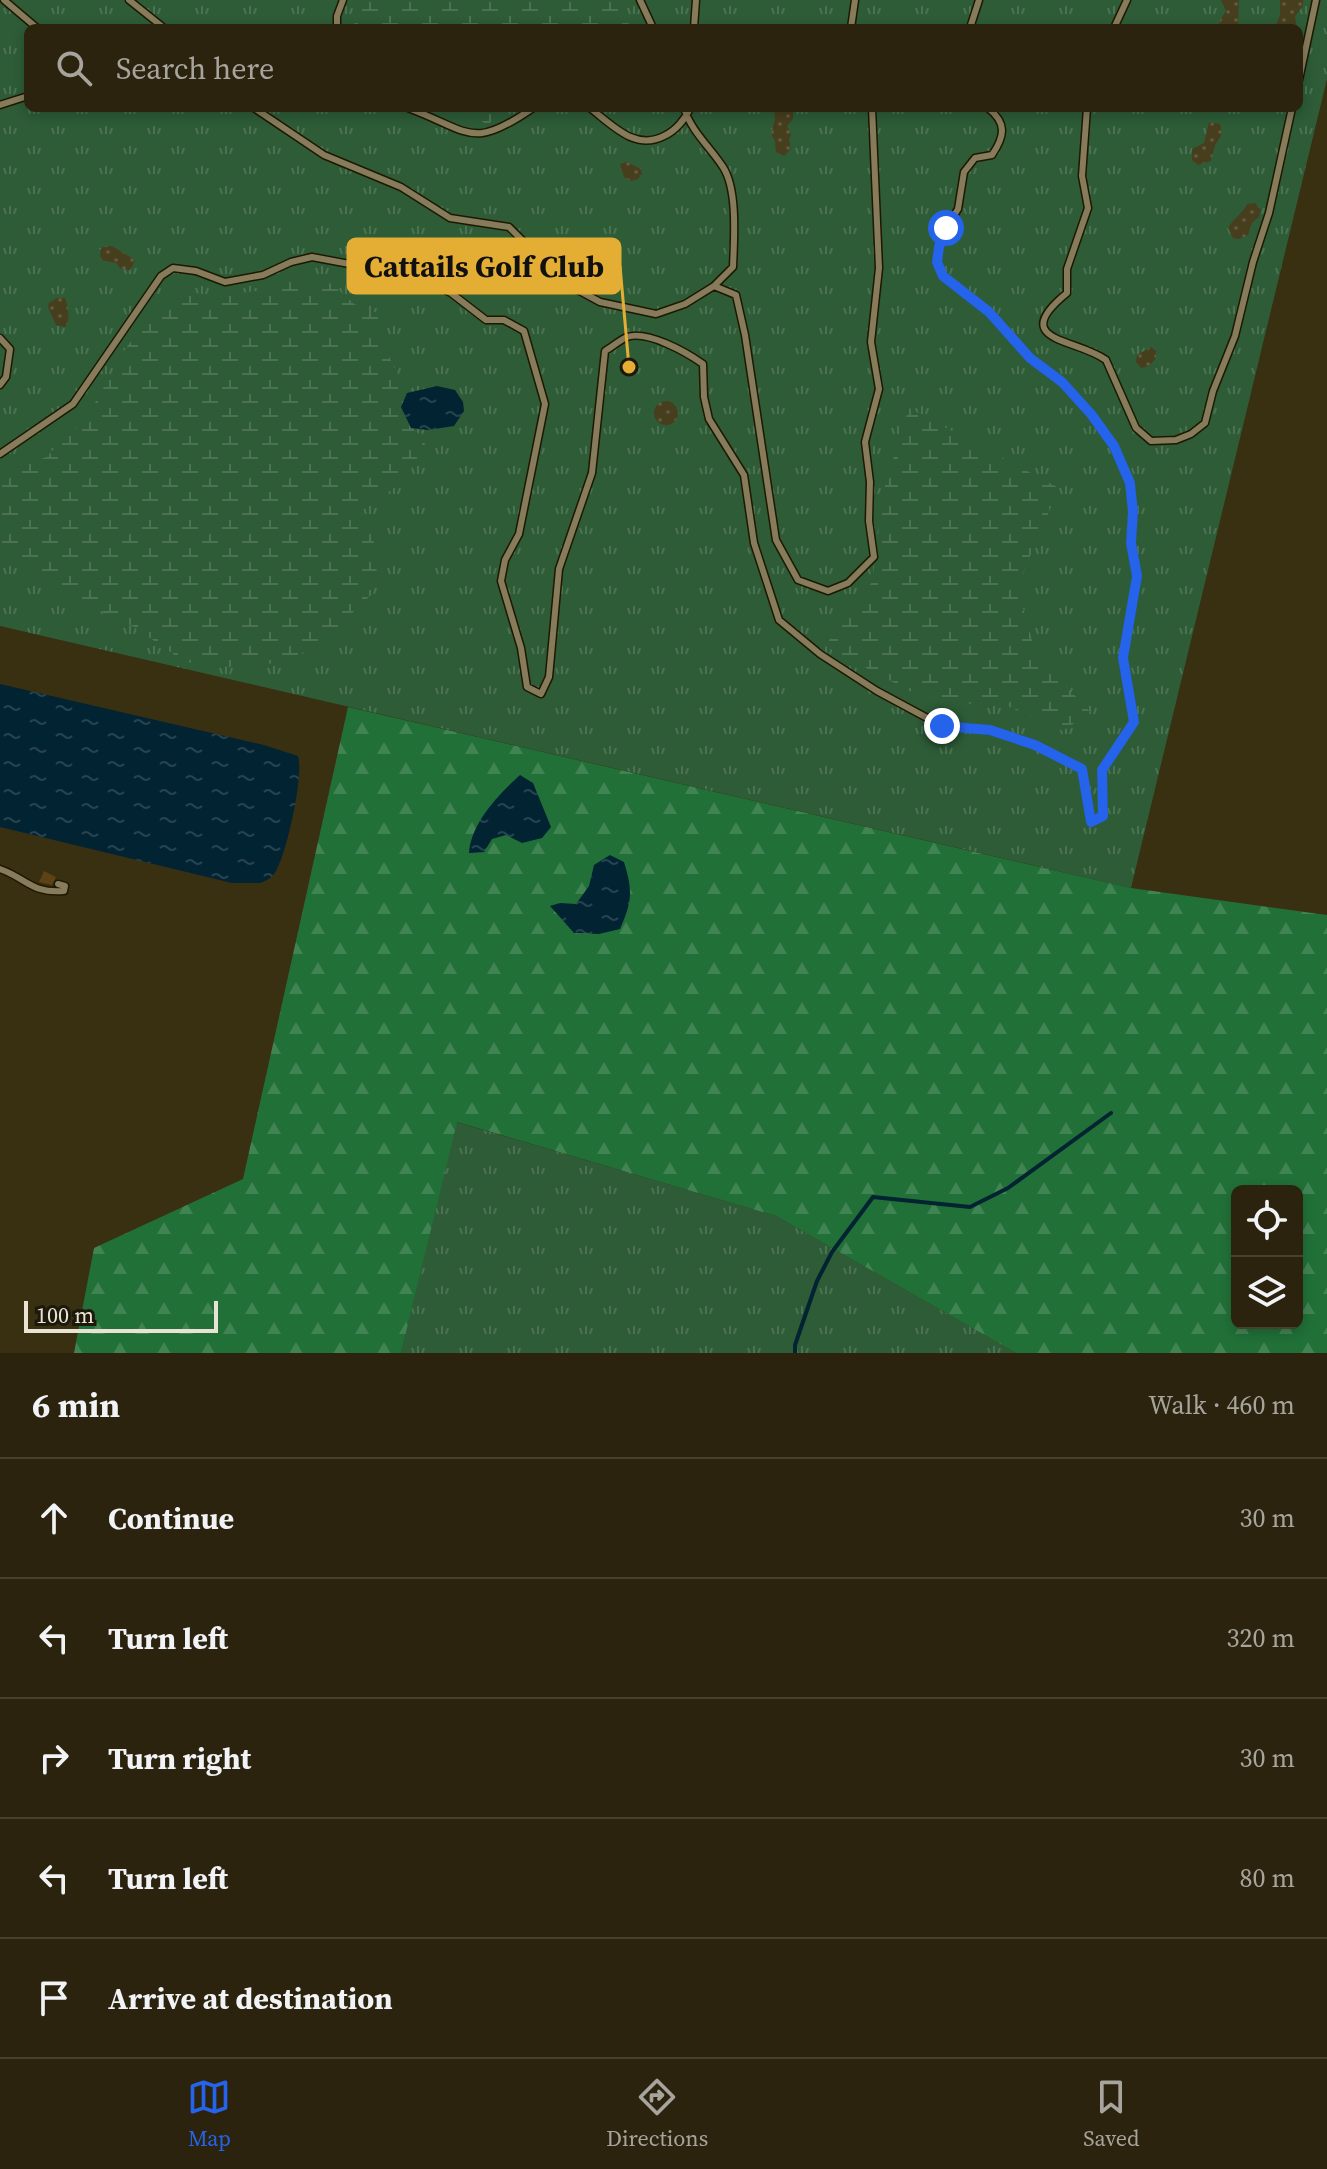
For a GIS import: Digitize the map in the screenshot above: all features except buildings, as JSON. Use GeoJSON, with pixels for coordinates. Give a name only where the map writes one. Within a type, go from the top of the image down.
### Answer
{"type":"FeatureCollection","features":[{"type":"Feature","properties":{"kind":"lane"},"geometry":{"type":"LineString","coordinates":[[4,0],[32,24]]}},
{"type":"Feature","properties":{"kind":"lane"},"geometry":{"type":"LineString","coordinates":[[129,0],[159,24]]}},
{"type":"Feature","properties":{"kind":"lane"},"geometry":{"type":"LineString","coordinates":[[337,24],[343,0]]}},
{"type":"Feature","properties":{"kind":"lane"},"geometry":{"type":"LineString","coordinates":[[640,0],[651,24]]}},
{"type":"Feature","properties":{"kind":"lane"},"geometry":{"type":"LineString","coordinates":[[694,24],[696,0]]}},
{"type":"Feature","properties":{"kind":"lane"},"geometry":{"type":"LineString","coordinates":[[852,24],[855,0]]}},
{"type":"Feature","properties":{"kind":"lane"},"geometry":{"type":"LineString","coordinates":[[971,24],[979,0]]}},
{"type":"Feature","properties":{"kind":"lane"},"geometry":{"type":"LineString","coordinates":[[1116,24],[1127,0]]}},
{"type":"Feature","properties":{"kind":"lane"},"geometry":{"type":"LineString","coordinates":[[1303,61],[1316,0]]}},
{"type":"Feature","properties":{"kind":"lane"},"geometry":{"type":"LineString","coordinates":[[0,105],[24,97]]}},
{"type":"Feature","properties":{"kind":"lane"},"geometry":{"type":"LineString","coordinates":[[260,112],[324,155],[401,187],[450,218],[509,227],[565,283],[600,302],[656,314],[685,304],[714,286],[733,267],[735,217],[725,169],[687,112]]}},
{"type":"Feature","properties":{"kind":"lane"},"geometry":{"type":"LineString","coordinates":[[416,112],[459,132],[482,134],[508,126],[527,112]]}},
{"type":"Feature","properties":{"kind":"lane"},"geometry":{"type":"LineString","coordinates":[[596,112],[641,142],[653,142],[671,133],[687,116]]}},
{"type":"Feature","properties":{"kind":"lane"},"geometry":{"type":"LineString","coordinates":[[714,286],[736,295],[745,335],[776,540],[798,580],[828,591],[848,583],[874,557],[865,442],[879,389],[871,342],[879,268],[872,112]]}},
{"type":"Feature","properties":{"kind":"lane"},"geometry":{"type":"LineString","coordinates":[[0,454],[73,404],[161,276],[173,268],[196,271],[225,282],[263,275],[291,262],[312,257],[419,277],[451,293],[486,320],[504,320],[524,331],[545,404],[519,534],[505,560],[501,581],[521,648],[527,687],[541,694],[549,677],[559,569],[592,473],[605,351],[628,336],[649,338],[684,351],[703,364],[704,397],[709,419],[744,475],[754,543],[779,620],[820,654],[877,691],[942,726],[990,730],[1035,745],[1082,769],[1091,822],[1103,816],[1102,770],[1134,722],[1123,658],[1137,576],[1131,543],[1133,512],[1130,483],[1114,446],[1091,414],[1062,382],[1030,358],[989,312],[943,276],[937,262],[946,228],[958,209],[964,172],[975,158],[992,155],[1002,140],[1004,128],[993,112]]}},
{"type":"Feature","properties":{"kind":"lane"},"geometry":{"type":"LineString","coordinates":[[1087,112],[1082,176],[1088,208],[1067,269],[1067,293],[1045,312],[1042,321],[1055,340],[1106,360],[1136,428],[1151,441],[1176,440],[1191,434],[1205,423],[1213,391],[1235,336],[1269,213],[1291,112]]}},
{"type":"Feature","properties":{"kind":"lane"},"geometry":{"type":"LineString","coordinates":[[0,338],[10,349],[6,377],[0,385]]}},
{"type":"Feature","properties":{"kind":"lane"},"geometry":{"type":"LineString","coordinates":[[0,869],[45,892],[64,891],[65,886],[58,884]]}},
{"type":"Feature","properties":{"kind":"green space"},"geometry":{"type":"Polygon","coordinates":[[[0,0],[1327,0],[1327,79],[1131,888],[0,626],[0,0]]]}},
{"type":"Feature","properties":{"kind":"green space"},"geometry":{"type":"Polygon","coordinates":[[[358,0],[616,0],[624,9],[629,24],[355,24],[358,0]]]}},
{"type":"Feature","properties":{"kind":"green space"},"geometry":{"type":"Polygon","coordinates":[[[448,112],[500,112],[489,124],[448,112]]]}},
{"type":"Feature","properties":{"kind":"green space"},"geometry":{"type":"Polygon","coordinates":[[[300,276],[332,284],[354,304],[378,313],[377,332],[407,393],[401,408],[411,428],[427,440],[404,481],[361,511],[379,554],[373,593],[324,640],[287,662],[230,667],[185,662],[134,627],[63,594],[14,557],[0,540],[0,488],[8,462],[45,458],[86,419],[124,351],[161,303],[179,291],[220,296],[268,289],[300,276]]]}},
{"type":"Feature","properties":{"kind":"green space"},"geometry":{"type":"Polygon","coordinates":[[[909,408],[1059,488],[1017,587],[1036,654],[1090,712],[1063,731],[987,697],[949,712],[825,646],[872,582],[884,489],[909,408]]]}},
{"type":"Feature","properties":{"kind":"green space"},"geometry":{"type":"Polygon","coordinates":[[[348,707],[1131,888],[1327,915],[1327,1353],[1016,1353],[776,1216],[457,1122],[401,1353],[74,1353],[94,1248],[243,1179],[348,707]]]}},
{"type":"Feature","properties":{"kind":"green space"},"geometry":{"type":"Polygon","coordinates":[[[456,1122],[776,1216],[1016,1353],[401,1353],[456,1122]]]}},
{"type":"Feature","properties":{"kind":"sand"},"geometry":{"type":"Polygon","coordinates":[[[1221,0],[1239,0],[1238,24],[1220,24],[1226,11],[1221,0]]]}},
{"type":"Feature","properties":{"kind":"sand"},"geometry":{"type":"Polygon","coordinates":[[[1280,0],[1303,0],[1303,6],[1295,16],[1296,24],[1277,24],[1280,0]]]}},
{"type":"Feature","properties":{"kind":"sand"},"geometry":{"type":"Polygon","coordinates":[[[774,112],[793,112],[793,119],[787,126],[791,134],[791,149],[784,156],[776,152],[771,134],[774,112]]]}},
{"type":"Feature","properties":{"kind":"sand"},"geometry":{"type":"Polygon","coordinates":[[[1209,122],[1220,124],[1222,134],[1211,161],[1198,165],[1192,160],[1192,149],[1204,143],[1209,122]]]}},
{"type":"Feature","properties":{"kind":"sand"},"geometry":{"type":"Polygon","coordinates":[[[627,162],[641,169],[638,179],[631,181],[624,177],[620,164],[627,162]]]}},
{"type":"Feature","properties":{"kind":"sand"},"geometry":{"type":"Polygon","coordinates":[[[1255,203],[1261,210],[1248,235],[1233,238],[1228,228],[1247,204],[1255,203]]]}},
{"type":"Feature","properties":{"kind":"sand"},"geometry":{"type":"Polygon","coordinates":[[[112,246],[135,260],[130,270],[101,260],[100,250],[112,246]]]}},
{"type":"Feature","properties":{"kind":"sand"},"geometry":{"type":"Polygon","coordinates":[[[57,298],[65,298],[66,301],[68,317],[65,327],[56,325],[48,307],[57,298]]]}},
{"type":"Feature","properties":{"kind":"sand"},"geometry":{"type":"Polygon","coordinates":[[[1151,347],[1156,351],[1156,358],[1149,366],[1141,368],[1136,362],[1137,355],[1151,347]]]}},
{"type":"Feature","properties":{"kind":"sand"},"geometry":{"type":"Polygon","coordinates":[[[666,401],[677,408],[678,413],[671,424],[666,425],[655,418],[654,413],[661,402],[666,401]]]}},
{"type":"Feature","properties":{"kind":"water"},"geometry":{"type":"Polygon","coordinates":[[[437,386],[455,390],[463,402],[464,411],[454,426],[428,430],[411,428],[401,407],[407,393],[437,386]]]}},
{"type":"Feature","properties":{"kind":"water"},"geometry":{"type":"Polygon","coordinates":[[[0,684],[264,745],[298,756],[299,780],[293,814],[275,873],[261,883],[232,883],[0,827],[0,684]]]}},
{"type":"Feature","properties":{"kind":"water"},"geometry":{"type":"Polygon","coordinates":[[[520,775],[533,783],[551,827],[542,838],[522,843],[506,835],[492,839],[484,852],[469,853],[480,820],[520,775]]]}},
{"type":"Feature","properties":{"kind":"water"},"geometry":{"type":"Polygon","coordinates":[[[610,855],[624,862],[629,881],[629,904],[620,929],[599,934],[574,933],[550,906],[576,904],[589,886],[594,865],[610,855]]]}},
{"type":"Feature","properties":{"kind":"waterway"},"geometry":{"type":"LineString","coordinates":[[795,1353],[817,1281],[832,1252],[873,1197],[970,1207],[1008,1188],[1111,1113]]}},
{"type":"Feature","properties":{"kind":"place","name":"Cattails Golf Club"},"geometry":{"type":"Point","coordinates":[629,367]}},
{"type":"Feature","properties":{"kind":"route"},"geometry":{"type":"LineString","coordinates":[[942,726],[990,730],[1035,745],[1082,769],[1091,822],[1103,816],[1102,770],[1134,722],[1123,658],[1137,576],[1131,543],[1133,512],[1130,483],[1114,446],[1062,382],[1030,358],[989,312],[943,276],[937,262],[946,228]]}}]}
